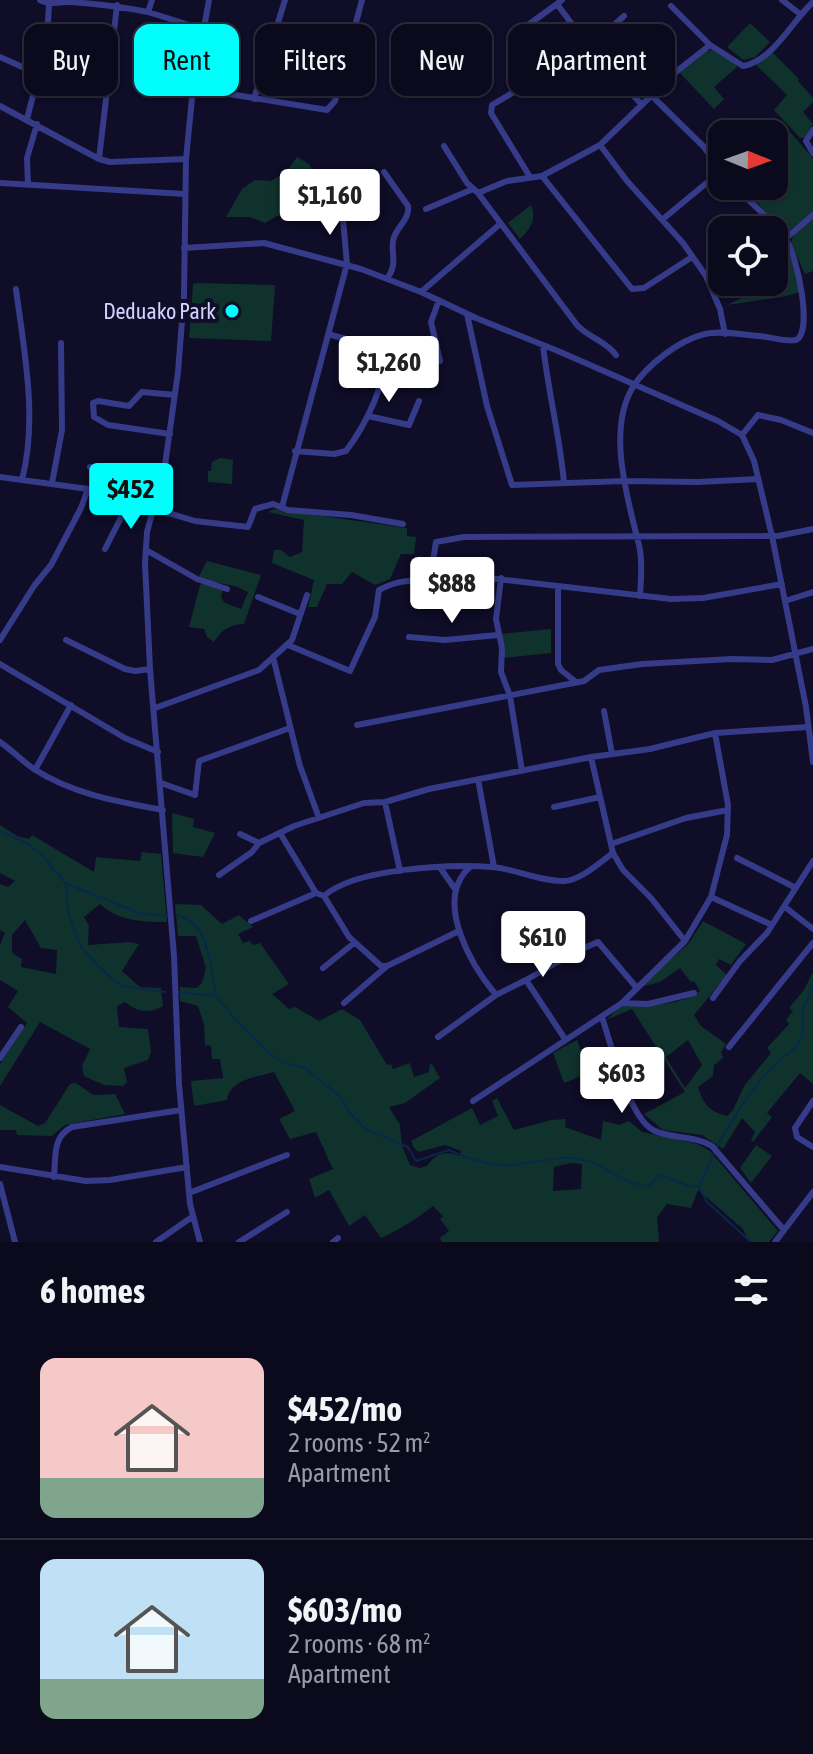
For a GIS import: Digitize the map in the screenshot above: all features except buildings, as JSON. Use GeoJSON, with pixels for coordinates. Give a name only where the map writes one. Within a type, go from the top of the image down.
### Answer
{"type":"FeatureCollection","features":[{"type":"Feature","properties":{"kind":"street"},"geometry":{"type":"LineString","coordinates":[[40,0],[49,4],[64,1],[117,5],[186,24]]}},
{"type":"Feature","properties":{"kind":"street"},"geometry":{"type":"LineString","coordinates":[[148,12],[152,0]]}},
{"type":"Feature","properties":{"kind":"street"},"geometry":{"type":"LineString","coordinates":[[203,24],[209,0]]}},
{"type":"Feature","properties":{"kind":"street"},"geometry":{"type":"LineString","coordinates":[[254,99],[285,0]]}},
{"type":"Feature","properties":{"kind":"street"},"geometry":{"type":"LineString","coordinates":[[237,96],[327,110],[335,101],[362,0]]}},
{"type":"Feature","properties":{"kind":"street"},"geometry":{"type":"LineString","coordinates":[[782,0],[800,14]]}},
{"type":"Feature","properties":{"kind":"street"},"geometry":{"type":"LineString","coordinates":[[529,24],[560,2],[574,24]]}},
{"type":"Feature","properties":{"kind":"street"},"geometry":{"type":"LineString","coordinates":[[671,6],[710,45],[743,66],[754,64],[767,55],[813,2]]}},
{"type":"Feature","properties":{"kind":"street"},"geometry":{"type":"LineString","coordinates":[[48,24],[49,4]]}},
{"type":"Feature","properties":{"kind":"street"},"geometry":{"type":"LineString","coordinates":[[99,159],[117,5]]}},
{"type":"Feature","properties":{"kind":"street"},"geometry":{"type":"LineString","coordinates":[[615,24],[624,16]]}},
{"type":"Feature","properties":{"kind":"street"},"geometry":{"type":"LineString","coordinates":[[675,73],[710,45]]}},
{"type":"Feature","properties":{"kind":"street"},"geometry":{"type":"LineString","coordinates":[[0,57],[24,68]]}},
{"type":"Feature","properties":{"kind":"street"},"geometry":{"type":"LineString","coordinates":[[508,95],[490,109],[530,177]]}},
{"type":"Feature","properties":{"kind":"street"},"geometry":{"type":"LineString","coordinates":[[27,119],[34,96]]}},
{"type":"Feature","properties":{"kind":"street"},"geometry":{"type":"LineString","coordinates":[[192,96],[186,159],[182,330],[170,434],[146,550],[150,669],[163,810],[181,1110],[192,1217],[200,1242]]}},
{"type":"Feature","properties":{"kind":"street"},"geometry":{"type":"LineString","coordinates":[[634,96],[641,104]]}},
{"type":"Feature","properties":{"kind":"street"},"geometry":{"type":"LineString","coordinates":[[426,209],[445,199],[507,181],[542,176],[615,134],[650,96]]}},
{"type":"Feature","properties":{"kind":"street"},"geometry":{"type":"LineString","coordinates":[[652,96],[708,153]]}},
{"type":"Feature","properties":{"kind":"street"},"geometry":{"type":"LineString","coordinates":[[0,106],[99,159],[116,163],[186,159]]}},
{"type":"Feature","properties":{"kind":"street"},"geometry":{"type":"LineString","coordinates":[[28,185],[27,158],[37,124]]}},
{"type":"Feature","properties":{"kind":"street"},"geometry":{"type":"LineString","coordinates":[[813,130],[806,141],[813,153]]}},
{"type":"Feature","properties":{"kind":"street"},"geometry":{"type":"LineString","coordinates":[[600,145],[627,181],[663,219],[706,276],[717,301],[725,334]]}},
{"type":"Feature","properties":{"kind":"street"},"geometry":{"type":"LineString","coordinates":[[444,146],[577,325],[616,355]]}},
{"type":"Feature","properties":{"kind":"street"},"geometry":{"type":"LineString","coordinates":[[384,172],[409,209],[393,239],[395,261],[387,279]]}},
{"type":"Feature","properties":{"kind":"street"},"geometry":{"type":"LineString","coordinates":[[542,176],[632,289],[644,288],[692,257]]}},
{"type":"Feature","properties":{"kind":"street"},"geometry":{"type":"LineString","coordinates":[[0,183],[185,194]]}},
{"type":"Feature","properties":{"kind":"street"},"geometry":{"type":"LineString","coordinates":[[663,219],[708,183]]}},
{"type":"Feature","properties":{"kind":"street"},"geometry":{"type":"LineString","coordinates":[[282,507],[347,264],[341,197],[333,194]]}},
{"type":"Feature","properties":{"kind":"street"},"geometry":{"type":"LineString","coordinates":[[747,200],[763,216]]}},
{"type":"Feature","properties":{"kind":"street"},"geometry":{"type":"LineString","coordinates":[[788,236],[813,215]]}},
{"type":"Feature","properties":{"kind":"street"},"geometry":{"type":"LineString","coordinates":[[421,292],[500,224]]}},
{"type":"Feature","properties":{"kind":"street"},"geometry":{"type":"LineString","coordinates":[[184,248],[264,243],[347,264],[421,292],[718,421],[742,435],[751,451],[772,536],[795,654],[810,706],[808,727],[813,762]]}},
{"type":"Feature","properties":{"kind":"street"},"geometry":{"type":"LineString","coordinates":[[640,596],[640,556],[624,481],[621,423],[634,386],[670,351],[706,334],[794,341],[807,333],[811,325],[810,297],[788,246]]}},
{"type":"Feature","properties":{"kind":"street"},"geometry":{"type":"LineString","coordinates":[[16,289],[27,374],[30,445],[22,480]]}},
{"type":"Feature","properties":{"kind":"street"},"geometry":{"type":"LineString","coordinates":[[439,300],[431,322],[440,361]]}},
{"type":"Feature","properties":{"kind":"street"},"geometry":{"type":"LineString","coordinates":[[467,314],[483,392],[512,485],[758,479]]}},
{"type":"Feature","properties":{"kind":"street"},"geometry":{"type":"LineString","coordinates":[[295,451],[343,453],[368,416],[382,375],[382,352],[377,347],[328,334]]}},
{"type":"Feature","properties":{"kind":"street"},"geometry":{"type":"LineString","coordinates":[[52,483],[62,430],[61,343]]}},
{"type":"Feature","properties":{"kind":"street"},"geometry":{"type":"LineString","coordinates":[[543,345],[564,483]]}},
{"type":"Feature","properties":{"kind":"street"},"geometry":{"type":"LineString","coordinates":[[170,434],[108,425],[94,417],[93,408],[96,401],[129,406],[142,392],[175,395]]}},
{"type":"Feature","properties":{"kind":"street"},"geometry":{"type":"LineString","coordinates":[[368,416],[409,425],[419,401]]}},
{"type":"Feature","properties":{"kind":"street"},"geometry":{"type":"LineString","coordinates":[[742,435],[758,415],[781,420],[813,433]]}},
{"type":"Feature","properties":{"kind":"street"},"geometry":{"type":"LineString","coordinates":[[90,467],[119,470],[133,466],[140,470]]}},
{"type":"Feature","properties":{"kind":"street"},"geometry":{"type":"LineString","coordinates":[[119,470],[123,479],[120,497]]}},
{"type":"Feature","properties":{"kind":"street"},"geometry":{"type":"LineString","coordinates":[[0,477],[88,489],[202,522],[246,527],[250,525],[255,509],[270,504],[292,510],[351,515],[403,524]]}},
{"type":"Feature","properties":{"kind":"street"},"geometry":{"type":"LineString","coordinates":[[0,640],[51,565],[79,514],[88,489]]}},
{"type":"Feature","properties":{"kind":"street"},"geometry":{"type":"LineString","coordinates":[[105,549],[130,500]]}},
{"type":"Feature","properties":{"kind":"street"},"geometry":{"type":"LineString","coordinates":[[288,645],[350,671],[375,617],[379,590],[407,580],[428,580],[433,570],[435,543],[442,540],[477,536],[772,536],[813,529]]}},
{"type":"Feature","properties":{"kind":"street"},"geometry":{"type":"LineString","coordinates":[[146,550],[202,581],[227,589]]}},
{"type":"Feature","properties":{"kind":"street"},"geometry":{"type":"LineString","coordinates":[[433,570],[640,596],[699,599],[782,584]]}},
{"type":"Feature","properties":{"kind":"street"},"geometry":{"type":"LineString","coordinates":[[501,578],[496,619],[502,648],[501,672],[510,696],[522,771]]}},
{"type":"Feature","properties":{"kind":"street"},"geometry":{"type":"LineString","coordinates":[[558,586],[558,664],[577,682]]}},
{"type":"Feature","properties":{"kind":"street"},"geometry":{"type":"LineString","coordinates":[[785,601],[813,592]]}},
{"type":"Feature","properties":{"kind":"street"},"geometry":{"type":"LineString","coordinates":[[155,708],[184,695],[252,674],[292,640],[307,595]]}},
{"type":"Feature","properties":{"kind":"street"},"geometry":{"type":"LineString","coordinates":[[258,597],[300,614]]}},
{"type":"Feature","properties":{"kind":"street"},"geometry":{"type":"LineString","coordinates":[[409,637],[445,640],[498,635]]}},
{"type":"Feature","properties":{"kind":"street"},"geometry":{"type":"LineString","coordinates":[[66,640],[129,670],[150,669]]}},
{"type":"Feature","properties":{"kind":"street"},"geometry":{"type":"LineString","coordinates":[[357,725],[577,682],[589,679],[599,670],[642,664],[732,659],[763,661],[813,649]]}},
{"type":"Feature","properties":{"kind":"street"},"geometry":{"type":"LineString","coordinates":[[273,657],[300,766],[319,818]]}},
{"type":"Feature","properties":{"kind":"street"},"geometry":{"type":"LineString","coordinates":[[0,664],[133,742],[158,752]]}},
{"type":"Feature","properties":{"kind":"street"},"geometry":{"type":"LineString","coordinates":[[35,770],[71,705]]}},
{"type":"Feature","properties":{"kind":"street"},"geometry":{"type":"LineString","coordinates":[[604,711],[612,754]]}},
{"type":"Feature","properties":{"kind":"street"},"geometry":{"type":"LineString","coordinates":[[219,875],[252,852],[259,843],[364,803],[385,802],[429,789],[591,757],[650,749],[715,733],[808,727]]}},
{"type":"Feature","properties":{"kind":"street"},"geometry":{"type":"LineString","coordinates":[[161,783],[195,795],[199,761],[290,728]]}},
{"type":"Feature","properties":{"kind":"street"},"geometry":{"type":"LineString","coordinates":[[473,1101],[622,1003],[685,941],[711,897],[726,844],[728,810],[715,733]]}},
{"type":"Feature","properties":{"kind":"street"},"geometry":{"type":"LineString","coordinates":[[0,742],[35,770],[64,785],[91,795],[163,810]]}},
{"type":"Feature","properties":{"kind":"street"},"geometry":{"type":"LineString","coordinates":[[591,757],[613,853],[623,870],[651,898],[685,941]]}},
{"type":"Feature","properties":{"kind":"street"},"geometry":{"type":"LineString","coordinates":[[478,779],[494,867]]}},
{"type":"Feature","properties":{"kind":"street"},"geometry":{"type":"LineString","coordinates":[[554,807],[600,797]]}},
{"type":"Feature","properties":{"kind":"street"},"geometry":{"type":"LineString","coordinates":[[385,802],[400,871]]}},
{"type":"Feature","properties":{"kind":"street"},"geometry":{"type":"LineString","coordinates":[[611,844],[686,818],[728,810]]}},
{"type":"Feature","properties":{"kind":"street"},"geometry":{"type":"LineString","coordinates":[[280,833],[316,893],[324,896],[354,943],[378,965],[387,966]]}},
{"type":"Feature","properties":{"kind":"street"},"geometry":{"type":"LineString","coordinates":[[240,834],[259,843]]}},
{"type":"Feature","properties":{"kind":"street"},"geometry":{"type":"LineString","coordinates":[[324,896],[343,884],[400,871],[440,868],[494,867],[566,881],[613,853]]}},
{"type":"Feature","properties":{"kind":"street"},"geometry":{"type":"LineString","coordinates":[[737,858],[796,888]]}},
{"type":"Feature","properties":{"kind":"street"},"geometry":{"type":"LineString","coordinates":[[713,998],[772,925],[813,861]]}},
{"type":"Feature","properties":{"kind":"street"},"geometry":{"type":"LineString","coordinates":[[470,867],[455,889],[459,931],[474,963],[496,995]]}},
{"type":"Feature","properties":{"kind":"street"},"geometry":{"type":"LineString","coordinates":[[440,868],[455,889]]}},
{"type":"Feature","properties":{"kind":"street"},"geometry":{"type":"LineString","coordinates":[[251,921],[316,893]]}},
{"type":"Feature","properties":{"kind":"street"},"geometry":{"type":"LineString","coordinates":[[711,897],[772,925]]}},
{"type":"Feature","properties":{"kind":"street"},"geometry":{"type":"LineString","coordinates":[[785,907],[813,929]]}},
{"type":"Feature","properties":{"kind":"street"},"geometry":{"type":"LineString","coordinates":[[344,1003],[387,966],[459,931]]}},
{"type":"Feature","properties":{"kind":"street"},"geometry":{"type":"LineString","coordinates":[[438,1037],[496,995],[598,942],[636,987]]}},
{"type":"Feature","properties":{"kind":"street"},"geometry":{"type":"LineString","coordinates":[[323,968],[354,943]]}},
{"type":"Feature","properties":{"kind":"street"},"geometry":{"type":"LineString","coordinates":[[729,1047],[813,943]]}},
{"type":"Feature","properties":{"kind":"street"},"geometry":{"type":"LineString","coordinates":[[526,980],[565,1039]]}},
{"type":"Feature","properties":{"kind":"street"},"geometry":{"type":"LineString","coordinates":[[622,1003],[648,1004],[694,993]]}},
{"type":"Feature","properties":{"kind":"street"},"geometry":{"type":"LineString","coordinates":[[602,1017],[625,1083],[637,1112],[647,1126],[656,1132],[703,1140],[712,1146],[784,1230]]}},
{"type":"Feature","properties":{"kind":"street"},"geometry":{"type":"LineString","coordinates":[[0,1058],[21,1027]]}},
{"type":"Feature","properties":{"kind":"street"},"geometry":{"type":"LineString","coordinates":[[625,1083],[641,1072],[647,1072],[660,1094]]}},
{"type":"Feature","properties":{"kind":"street"},"geometry":{"type":"LineString","coordinates":[[813,1101],[795,1128],[797,1137],[813,1147]]}},
{"type":"Feature","properties":{"kind":"street"},"geometry":{"type":"LineString","coordinates":[[54,1177],[57,1137],[62,1131],[181,1110]]}},
{"type":"Feature","properties":{"kind":"street"},"geometry":{"type":"LineString","coordinates":[[189,1193],[287,1155]]}},
{"type":"Feature","properties":{"kind":"street"},"geometry":{"type":"LineString","coordinates":[[0,1167],[86,1181],[187,1167]]}},
{"type":"Feature","properties":{"kind":"street"},"geometry":{"type":"LineString","coordinates":[[0,1184],[15,1242]]}},
{"type":"Feature","properties":{"kind":"street"},"geometry":{"type":"LineString","coordinates":[[775,1242],[813,1192]]}},
{"type":"Feature","properties":{"kind":"street"},"geometry":{"type":"LineString","coordinates":[[239,1242],[287,1212]]}},
{"type":"Feature","properties":{"kind":"street"},"geometry":{"type":"LineString","coordinates":[[156,1242],[192,1217]]}},
{"type":"Feature","properties":{"kind":"green space"},"geometry":{"type":"Polygon","coordinates":[[[750,23],[770,42],[755,57],[743,60],[727,47],[750,23]]]}},
{"type":"Feature","properties":{"kind":"green space"},"geometry":{"type":"Polygon","coordinates":[[[711,50],[730,58],[737,67],[714,87],[724,99],[714,109],[679,72],[698,54],[711,50]]]}},
{"type":"Feature","properties":{"kind":"green space"},"geometry":{"type":"Polygon","coordinates":[[[772,52],[813,98],[803,112],[813,124],[805,138],[800,138],[788,125],[788,120],[783,120],[774,110],[787,95],[756,65],[772,52]]]}},
{"type":"Feature","properties":{"kind":"green space"},"geometry":{"type":"Polygon","coordinates":[[[788,130],[813,158],[813,212],[788,232],[788,216],[769,216],[755,200],[788,200],[788,130]]]}},
{"type":"Feature","properties":{"kind":"green space"},"geometry":{"type":"Polygon","coordinates":[[[297,157],[309,164],[316,179],[307,204],[298,217],[277,216],[265,223],[250,217],[226,217],[242,189],[255,180],[271,181],[287,171],[297,157]]]}},
{"type":"Feature","properties":{"kind":"green space"},"geometry":{"type":"Polygon","coordinates":[[[531,205],[532,224],[520,239],[508,223],[531,205]]]}},
{"type":"Feature","properties":{"kind":"green space"},"geometry":{"type":"Polygon","coordinates":[[[813,217],[813,271],[805,274],[791,243],[794,232],[813,217]]]}},
{"type":"Feature","properties":{"kind":"green space"},"geometry":{"type":"Polygon","coordinates":[[[791,258],[804,291],[788,295],[788,260],[791,258]]]}},
{"type":"Feature","properties":{"kind":"green space","name":"Deduako Park"},"geometry":{"type":"Polygon","coordinates":[[[193,284],[275,285],[271,341],[189,338],[193,284]]]}},
{"type":"Feature","properties":{"kind":"green space"},"geometry":{"type":"Polygon","coordinates":[[[746,296],[786,296],[782,297],[727,305],[746,296]]]}},
{"type":"Feature","properties":{"kind":"green space"},"geometry":{"type":"Polygon","coordinates":[[[220,458],[233,460],[232,484],[208,482],[212,462],[220,458]]]}},
{"type":"Feature","properties":{"kind":"green space"},"geometry":{"type":"Polygon","coordinates":[[[274,509],[407,528],[407,536],[416,537],[414,554],[401,554],[390,579],[375,585],[352,572],[342,584],[327,584],[317,607],[308,607],[314,580],[272,563],[274,550],[281,550],[290,557],[302,552],[304,520],[268,512],[274,509]]]}},
{"type":"Feature","properties":{"kind":"green space"},"geometry":{"type":"Polygon","coordinates":[[[207,561],[261,575],[244,624],[226,629],[214,642],[207,637],[204,629],[189,627],[200,585],[205,583],[223,589],[221,598],[225,603],[241,609],[248,592],[235,586],[202,580],[199,576],[207,561]]]}},
{"type":"Feature","properties":{"kind":"green space"},"geometry":{"type":"Polygon","coordinates":[[[551,629],[551,653],[504,658],[500,634],[551,629]]]}},
{"type":"Feature","properties":{"kind":"green space"},"geometry":{"type":"Polygon","coordinates":[[[172,813],[194,819],[193,827],[215,833],[203,857],[173,853],[172,813]]]}},
{"type":"Feature","properties":{"kind":"green space"},"geometry":{"type":"Polygon","coordinates":[[[0,825],[17,836],[29,839],[32,835],[94,872],[96,857],[140,861],[142,852],[161,854],[167,922],[123,917],[100,904],[84,917],[89,926],[88,945],[139,944],[122,971],[140,987],[161,988],[163,1006],[158,1009],[144,1011],[125,1002],[117,1006],[119,1027],[148,1029],[151,1052],[148,1060],[124,1068],[127,1082],[123,1086],[104,1085],[84,1076],[82,1066],[90,1049],[40,1022],[0,1086],[0,1064],[27,1023],[8,1007],[18,991],[0,980],[0,945],[5,933],[0,930],[0,884],[8,887],[15,881],[0,873],[0,825]],[[25,920],[12,935],[12,953],[22,959],[21,967],[56,974],[57,950],[41,948],[25,920]]]}},
{"type":"Feature","properties":{"kind":"green space"},"geometry":{"type":"Polygon","coordinates":[[[175,904],[201,905],[222,924],[239,915],[253,927],[238,934],[243,943],[260,943],[289,984],[272,994],[289,1009],[295,1007],[319,1021],[342,1009],[360,1020],[387,1065],[391,1064],[393,1069],[410,1063],[414,1077],[429,1072],[432,1064],[440,1078],[405,1103],[389,1107],[400,1125],[402,1146],[410,1165],[420,1168],[427,1166],[445,1153],[459,1156],[461,1151],[445,1145],[419,1152],[411,1141],[472,1108],[480,1125],[498,1116],[492,1101],[497,1098],[514,1130],[566,1119],[565,1127],[601,1140],[603,1121],[619,1125],[629,1121],[642,1132],[698,1144],[711,1152],[778,1231],[769,1242],[749,1242],[743,1229],[698,1190],[691,1208],[667,1204],[657,1217],[659,1242],[442,1242],[440,1238],[449,1231],[440,1219],[443,1216],[433,1206],[381,1238],[365,1215],[349,1226],[329,1190],[315,1198],[309,1179],[333,1169],[316,1132],[290,1139],[279,1119],[295,1111],[274,1072],[239,1083],[233,1087],[227,1100],[194,1106],[191,1081],[223,1078],[220,1059],[212,1059],[211,1046],[205,1045],[204,1025],[198,1006],[180,1001],[180,987],[196,988],[202,983],[206,968],[196,936],[178,936],[175,904]],[[582,1164],[554,1167],[553,1191],[581,1189],[582,1164]]]}},
{"type":"Feature","properties":{"kind":"green space"},"geometry":{"type":"Polygon","coordinates":[[[703,921],[746,944],[731,965],[719,959],[716,965],[727,975],[694,1015],[701,1026],[726,1044],[721,1052],[723,1058],[714,1065],[713,1076],[698,1087],[708,1106],[727,1116],[744,1086],[771,1053],[767,1048],[789,1024],[786,1020],[793,1011],[789,1008],[804,990],[813,972],[813,1084],[800,1073],[767,1113],[772,1117],[753,1142],[755,1132],[742,1118],[723,1149],[702,1135],[663,1130],[644,1114],[685,1092],[632,1009],[606,1020],[623,1004],[672,1002],[700,991],[680,968],[660,982],[640,987],[689,943],[703,921]],[[688,1040],[666,1057],[685,1088],[702,1065],[688,1040]]]}},
{"type":"Feature","properties":{"kind":"green space"},"geometry":{"type":"Polygon","coordinates":[[[577,1040],[589,1073],[564,1083],[553,1053],[577,1040]]]}},
{"type":"Feature","properties":{"kind":"green space"},"geometry":{"type":"Polygon","coordinates":[[[76,1083],[93,1095],[115,1094],[125,1114],[65,1125],[52,1136],[17,1135],[16,1130],[0,1130],[0,1105],[38,1126],[45,1123],[70,1084],[76,1083]]]}},
{"type":"Feature","properties":{"kind":"green space"},"geometry":{"type":"Polygon","coordinates":[[[756,1145],[772,1156],[751,1183],[740,1168],[756,1145]]]}},
{"type":"Feature","properties":{"kind":"waterway"},"geometry":{"type":"LineString","coordinates":[[0,831],[27,843],[42,855],[66,884],[68,912],[80,945],[100,968],[121,986],[165,992]]}},
{"type":"Feature","properties":{"kind":"waterway"},"geometry":{"type":"LineString","coordinates":[[67,884],[142,914],[167,916]]}},
{"type":"Feature","properties":{"kind":"waterway"},"geometry":{"type":"LineString","coordinates":[[176,915],[187,919],[202,936],[210,959],[216,995]]}},
{"type":"Feature","properties":{"kind":"waterway"},"geometry":{"type":"LineString","coordinates":[[700,1185],[720,1140],[748,1096],[798,1044],[803,1032],[803,1009],[813,986]]}},
{"type":"Feature","properties":{"kind":"waterway"},"geometry":{"type":"LineString","coordinates":[[177,992],[216,996],[266,1050],[281,1062],[305,1068],[342,1098],[348,1111],[364,1128],[408,1147],[416,1161],[449,1150],[476,1160],[504,1165],[575,1158],[640,1185],[649,1186],[659,1175],[699,1187],[707,1202],[751,1242]]}},
{"type":"Feature","properties":{"kind":"place","name":"Deduako Park"},"geometry":{"type":"Point","coordinates":[232,311]}}]}
